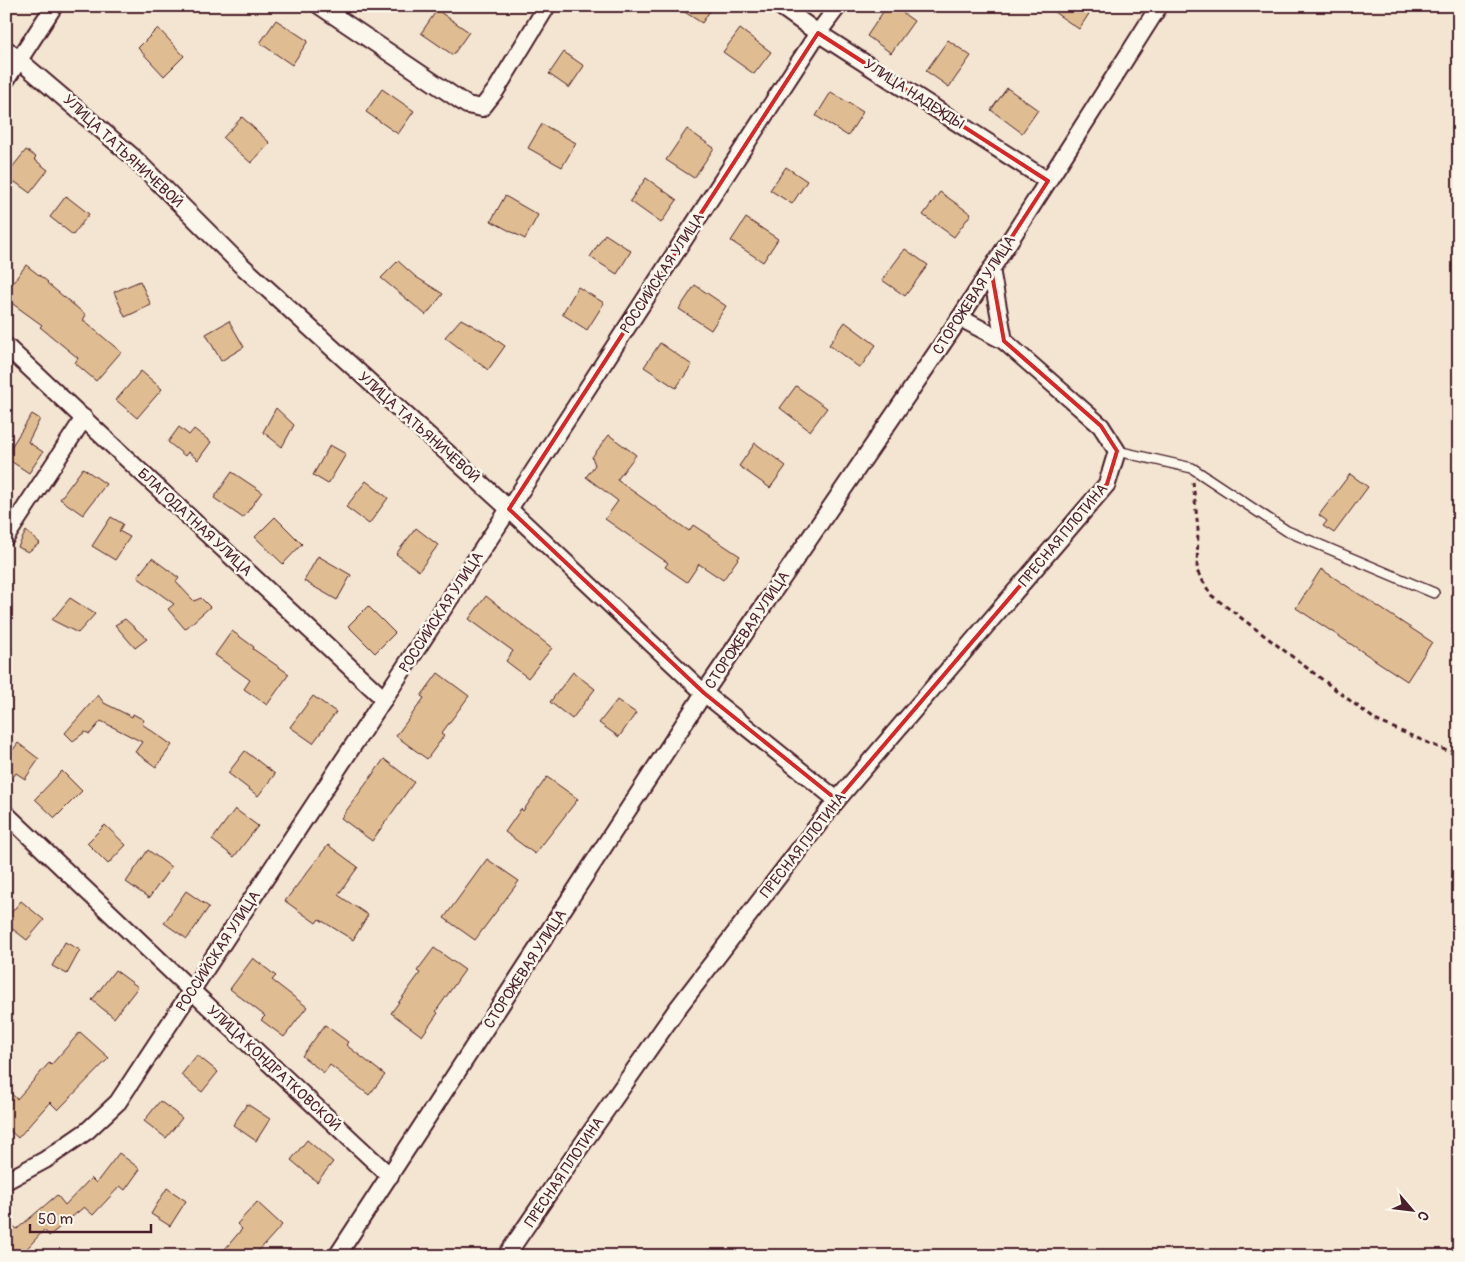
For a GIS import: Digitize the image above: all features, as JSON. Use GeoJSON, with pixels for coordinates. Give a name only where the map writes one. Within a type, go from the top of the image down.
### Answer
{"type":"FeatureCollection","features":[{"type":"Feature","properties":{"kind":"street"},"geometry":{"type":"LineString","coordinates":[[6,80],[54,6]]}},
{"type":"Feature","properties":{"kind":"street"},"geometry":{"type":"LineString","coordinates":[[320,6],[467,106],[482,108],[496,90],[547,6]]}},
{"type":"Feature","properties":{"kind":"street","name":"УЛИЦА НАДЕЖДЫ"},"geometry":{"type":"LineString","coordinates":[[780,6],[818,33],[1048,181]]}},
{"type":"Feature","properties":{"kind":"street","name":"РОССИЙСКАЯ УЛИЦА"},"geometry":{"type":"LineString","coordinates":[[6,1181],[46,1160],[87,1131],[118,1102],[384,699],[818,33],[838,6]]}},
{"type":"Feature","properties":{"kind":"street","name":"СТОРОЖЕВАЯ УЛИЦА"},"geometry":{"type":"LineString","coordinates":[[337,1256],[704,693],[960,318],[1158,6]]}},
{"type":"Feature","properties":{"kind":"street","name":"УЛИЦА ТАТЬЯНИЧЕВОЙ"},"geometry":{"type":"LineString","coordinates":[[6,49],[132,156],[240,264],[509,508],[704,693],[837,800]]}},
{"type":"Feature","properties":{"kind":"street"},"geometry":{"type":"LineString","coordinates":[[991,270],[1004,341]]}},
{"type":"Feature","properties":{"kind":"street"},"geometry":{"type":"LineString","coordinates":[[960,318],[1004,341],[1101,426],[1117,451]]}},
{"type":"Feature","properties":{"kind":"street","name":"БЛАГОДАТНАЯ УЛИЦА"},"geometry":{"type":"LineString","coordinates":[[6,346],[384,699]]}},
{"type":"Feature","properties":{"kind":"street"},"geometry":{"type":"LineString","coordinates":[[6,537],[84,418]]}},
{"type":"Feature","properties":{"kind":"street","name":"ПРЕСНАЯ ПЛОТИНА"},"geometry":{"type":"LineString","coordinates":[[506,1256],[677,1009],[837,800],[1107,484],[1117,451]]}},
{"type":"Feature","properties":{"kind":"street","name":"УЛИЦА КОНДРАТКОВСКОЙ"},"geometry":{"type":"LineString","coordinates":[[6,814],[390,1176]]}},
{"type":"Feature","properties":{"kind":"lane"},"geometry":{"type":"LineString","coordinates":[[1117,451],[1192,468],[1287,531],[1434,593]]}},
{"type":"Feature","properties":{"kind":"path"},"geometry":{"type":"LineString","coordinates":[[1192,468],[1198,529],[1197,571],[1211,595],[1378,721],[1459,756]]}},
{"type":"Feature","properties":{"kind":"highlighted area"},"geometry":{"type":"Polygon","coordinates":[[[818,33],[1048,181],[991,269],[1004,341],[1101,426],[1117,451],[1107,484],[837,800],[704,693],[509,509],[818,33]]]}},
{"type":"Feature","properties":{"kind":"building"},"geometry":{"type":"Polygon","coordinates":[[[675,6],[713,6],[702,23],[675,6]]]}},
{"type":"Feature","properties":{"kind":"building"},"geometry":{"type":"Polygon","coordinates":[[[887,6],[893,6],[914,21],[891,53],[867,36],[887,6]]]}},
{"type":"Feature","properties":{"kind":"building"},"geometry":{"type":"Polygon","coordinates":[[[1045,6],[1094,6],[1079,29],[1045,6]]]}},
{"type":"Feature","properties":{"kind":"building"},"geometry":{"type":"Polygon","coordinates":[[[437,10],[469,32],[453,55],[421,33],[437,10]]]}},
{"type":"Feature","properties":{"kind":"building"},"geometry":{"type":"Polygon","coordinates":[[[276,20],[308,41],[292,65],[260,43],[276,20]]]}},
{"type":"Feature","properties":{"kind":"building"},"geometry":{"type":"Polygon","coordinates":[[[158,28],[184,56],[164,76],[138,48],[158,28]]]}},
{"type":"Feature","properties":{"kind":"building"},"geometry":{"type":"Polygon","coordinates":[[[740,29],[771,52],[754,74],[723,52],[740,29]]]}},
{"type":"Feature","properties":{"kind":"building"},"geometry":{"type":"Polygon","coordinates":[[[948,40],[971,56],[949,87],[926,71],[948,40]]]}},
{"type":"Feature","properties":{"kind":"building"},"geometry":{"type":"Polygon","coordinates":[[[564,52],[584,66],[569,88],[549,74],[564,52]]]}},
{"type":"Feature","properties":{"kind":"building"},"geometry":{"type":"Polygon","coordinates":[[[1007,88],[1038,110],[1022,133],[991,110],[1007,88]]]}},
{"type":"Feature","properties":{"kind":"building"},"geometry":{"type":"Polygon","coordinates":[[[382,89],[414,111],[398,134],[366,112],[382,89]]]}},
{"type":"Feature","properties":{"kind":"building"},"geometry":{"type":"Polygon","coordinates":[[[831,92],[863,112],[848,136],[816,116],[831,92]]]}},
{"type":"Feature","properties":{"kind":"building"},"geometry":{"type":"Polygon","coordinates":[[[242,117],[270,143],[251,163],[223,138],[242,117]]]}},
{"type":"Feature","properties":{"kind":"building"},"geometry":{"type":"Polygon","coordinates":[[[542,124],[576,143],[562,167],[528,148],[542,124]]]}},
{"type":"Feature","properties":{"kind":"building"},"geometry":{"type":"Polygon","coordinates":[[[687,129],[714,148],[694,178],[666,160],[687,129]]]}},
{"type":"Feature","properties":{"kind":"building"},"geometry":{"type":"Polygon","coordinates":[[[26,150],[36,157],[34,159],[48,170],[30,193],[15,182],[11,186],[6,182],[6,175],[26,150]]]}},
{"type":"Feature","properties":{"kind":"building"},"geometry":{"type":"Polygon","coordinates":[[[786,167],[807,181],[792,204],[770,190],[786,167]]]}},
{"type":"Feature","properties":{"kind":"building"},"geometry":{"type":"Polygon","coordinates":[[[646,178],[677,200],[661,223],[630,201],[646,178]]]}},
{"type":"Feature","properties":{"kind":"building"},"geometry":{"type":"Polygon","coordinates":[[[940,192],[971,214],[954,237],[923,215],[940,192]]]}},
{"type":"Feature","properties":{"kind":"building"},"geometry":{"type":"Polygon","coordinates":[[[66,196],[89,214],[73,235],[50,217],[66,196]]]}},
{"type":"Feature","properties":{"kind":"building"},"geometry":{"type":"Polygon","coordinates":[[[505,196],[538,215],[525,239],[491,221],[505,196]]]}},
{"type":"Feature","properties":{"kind":"building"},"geometry":{"type":"Polygon","coordinates":[[[746,218],[778,239],[763,262],[731,241],[746,218]]]}},
{"type":"Feature","properties":{"kind":"building"},"geometry":{"type":"Polygon","coordinates":[[[605,234],[631,251],[617,274],[590,257],[605,234]]]}},
{"type":"Feature","properties":{"kind":"building"},"geometry":{"type":"Polygon","coordinates":[[[905,249],[928,265],[905,296],[882,280],[905,249]]]}},
{"type":"Feature","properties":{"kind":"building"},"geometry":{"type":"Polygon","coordinates":[[[398,261],[416,277],[443,294],[426,315],[381,278],[398,261]]]}},
{"type":"Feature","properties":{"kind":"building"},"geometry":{"type":"Polygon","coordinates":[[[26,265],[86,315],[83,320],[121,352],[96,381],[75,363],[78,358],[40,327],[42,325],[6,299],[6,292],[26,265]]]}},
{"type":"Feature","properties":{"kind":"building"},"geometry":{"type":"Polygon","coordinates":[[[140,281],[151,305],[125,317],[114,292],[140,281]]]}},
{"type":"Feature","properties":{"kind":"building"},"geometry":{"type":"Polygon","coordinates":[[[695,285],[726,306],[711,330],[679,309],[695,285]]]}},
{"type":"Feature","properties":{"kind":"building"},"geometry":{"type":"Polygon","coordinates":[[[578,287],[604,303],[587,330],[562,314],[578,287]]]}},
{"type":"Feature","properties":{"kind":"building"},"geometry":{"type":"Polygon","coordinates":[[[461,319],[505,346],[488,370],[445,337],[461,319]]]}},
{"type":"Feature","properties":{"kind":"building"},"geometry":{"type":"Polygon","coordinates":[[[229,321],[244,347],[221,361],[206,334],[229,321]]]}},
{"type":"Feature","properties":{"kind":"building"},"geometry":{"type":"Polygon","coordinates":[[[845,322],[876,345],[860,368],[829,345],[845,322]]]}},
{"type":"Feature","properties":{"kind":"building"},"geometry":{"type":"Polygon","coordinates":[[[660,343],[692,365],[676,388],[644,367],[660,343]]]}},
{"type":"Feature","properties":{"kind":"building"},"geometry":{"type":"Polygon","coordinates":[[[141,371],[162,389],[137,418],[116,400],[141,371]]]}},
{"type":"Feature","properties":{"kind":"building"},"geometry":{"type":"Polygon","coordinates":[[[796,386],[827,408],[810,431],[780,408],[796,386]]]}},
{"type":"Feature","properties":{"kind":"building"},"geometry":{"type":"Polygon","coordinates":[[[276,408],[294,425],[282,447],[263,432],[276,408]]]}},
{"type":"Feature","properties":{"kind":"building"},"geometry":{"type":"Polygon","coordinates":[[[32,414],[40,419],[28,442],[43,452],[29,473],[6,458],[6,455],[32,414]]]}},
{"type":"Feature","properties":{"kind":"building"},"geometry":{"type":"Polygon","coordinates":[[[179,427],[189,435],[194,429],[211,442],[198,460],[188,452],[185,456],[168,442],[179,427]]]}},
{"type":"Feature","properties":{"kind":"building"},"geometry":{"type":"Polygon","coordinates":[[[609,435],[636,455],[617,480],[689,531],[693,525],[740,556],[723,580],[699,564],[687,582],[665,567],[668,563],[605,519],[618,501],[586,477],[595,465],[592,457],[609,435]]]}},
{"type":"Feature","properties":{"kind":"building"},"geometry":{"type":"Polygon","coordinates":[[[755,443],[786,466],[770,488],[739,466],[755,443]]]}},
{"type":"Feature","properties":{"kind":"building"},"geometry":{"type":"Polygon","coordinates":[[[330,445],[346,454],[328,484],[313,475],[330,445]]]}},
{"type":"Feature","properties":{"kind":"building"},"geometry":{"type":"Polygon","coordinates":[[[83,468],[106,484],[83,515],[60,499],[83,468]]]}},
{"type":"Feature","properties":{"kind":"building"},"geometry":{"type":"Polygon","coordinates":[[[232,472],[262,492],[243,518],[214,498],[232,472]]]}},
{"type":"Feature","properties":{"kind":"building"},"geometry":{"type":"Polygon","coordinates":[[[1350,474],[1368,487],[1334,533],[1323,526],[1327,521],[1319,515],[1350,474]]]}},
{"type":"Feature","properties":{"kind":"building"},"geometry":{"type":"Polygon","coordinates":[[[366,481],[388,498],[369,524],[346,507],[366,481]]]}},
{"type":"Feature","properties":{"kind":"building"},"geometry":{"type":"Polygon","coordinates":[[[111,517],[123,524],[119,531],[130,537],[115,560],[92,546],[111,517]]]}},
{"type":"Feature","properties":{"kind":"building"},"geometry":{"type":"Polygon","coordinates":[[[275,517],[302,544],[283,564],[255,537],[275,517]]]}},
{"type":"Feature","properties":{"kind":"building"},"geometry":{"type":"Polygon","coordinates":[[[416,528],[438,545],[419,571],[396,554],[416,528]]]}},
{"type":"Feature","properties":{"kind":"building"},"geometry":{"type":"Polygon","coordinates":[[[26,531],[40,543],[28,552],[18,547],[26,531]]]}},
{"type":"Feature","properties":{"kind":"building"},"geometry":{"type":"Polygon","coordinates":[[[318,556],[351,575],[337,600],[304,581],[318,556]]]}},
{"type":"Feature","properties":{"kind":"building"},"geometry":{"type":"Polygon","coordinates":[[[152,558],[179,578],[176,582],[194,601],[201,598],[210,607],[185,629],[168,609],[174,604],[137,577],[152,558]]]}},
{"type":"Feature","properties":{"kind":"building"},"geometry":{"type":"Polygon","coordinates":[[[1321,569],[1432,642],[1407,681],[1296,608],[1321,569]]]}},
{"type":"Feature","properties":{"kind":"building"},"geometry":{"type":"Polygon","coordinates":[[[486,596],[552,648],[528,678],[506,661],[513,651],[469,619],[486,596]]]}},
{"type":"Feature","properties":{"kind":"building"},"geometry":{"type":"Polygon","coordinates":[[[70,598],[95,614],[78,633],[52,620],[70,598]]]}},
{"type":"Feature","properties":{"kind":"building"},"geometry":{"type":"Polygon","coordinates":[[[368,606],[395,633],[375,653],[348,626],[368,606]]]}},
{"type":"Feature","properties":{"kind":"building"},"geometry":{"type":"Polygon","coordinates":[[[125,619],[147,639],[135,648],[115,625],[125,619]]]}},
{"type":"Feature","properties":{"kind":"building"},"geometry":{"type":"Polygon","coordinates":[[[232,631],[254,647],[253,649],[289,674],[267,705],[244,689],[250,680],[215,655],[232,631]]]}},
{"type":"Feature","properties":{"kind":"building"},"geometry":{"type":"Polygon","coordinates":[[[573,672],[595,689],[572,719],[550,702],[573,672]]]}},
{"type":"Feature","properties":{"kind":"building"},"geometry":{"type":"Polygon","coordinates":[[[438,673],[469,696],[441,734],[444,736],[427,759],[396,736],[424,698],[421,696],[438,673]]]}},
{"type":"Feature","properties":{"kind":"building"},"geometry":{"type":"Polygon","coordinates":[[[98,695],[104,703],[132,717],[133,714],[144,720],[142,724],[172,745],[156,767],[135,752],[142,742],[101,721],[90,734],[85,732],[73,741],[65,733],[98,695]]]}},
{"type":"Feature","properties":{"kind":"building"},"geometry":{"type":"Polygon","coordinates":[[[313,696],[336,712],[313,743],[290,727],[313,696]]]}},
{"type":"Feature","properties":{"kind":"building"},"geometry":{"type":"Polygon","coordinates":[[[617,700],[636,713],[619,737],[599,723],[617,700]]]}},
{"type":"Feature","properties":{"kind":"building"},"geometry":{"type":"Polygon","coordinates":[[[18,743],[39,759],[25,779],[16,773],[14,776],[6,770],[6,759],[18,743]]]}},
{"type":"Feature","properties":{"kind":"building"},"geometry":{"type":"Polygon","coordinates":[[[245,751],[275,774],[258,796],[228,773],[245,751]]]}},
{"type":"Feature","properties":{"kind":"building"},"geometry":{"type":"Polygon","coordinates":[[[384,759],[414,782],[372,841],[341,818],[384,759]]]}},
{"type":"Feature","properties":{"kind":"building"},"geometry":{"type":"Polygon","coordinates":[[[62,771],[82,791],[55,818],[35,799],[62,771]]]}},
{"type":"Feature","properties":{"kind":"building"},"geometry":{"type":"Polygon","coordinates":[[[547,777],[578,799],[535,854],[505,832],[521,809],[523,811],[547,777]]]}},
{"type":"Feature","properties":{"kind":"building"},"geometry":{"type":"Polygon","coordinates":[[[235,809],[258,826],[234,857],[212,840],[235,809]]]}},
{"type":"Feature","properties":{"kind":"building"},"geometry":{"type":"Polygon","coordinates":[[[105,825],[126,845],[108,864],[87,843],[105,825]]]}},
{"type":"Feature","properties":{"kind":"building"},"geometry":{"type":"Polygon","coordinates":[[[328,845],[358,867],[338,895],[368,915],[353,940],[319,919],[316,923],[285,901],[328,845]]]}},
{"type":"Feature","properties":{"kind":"building"},"geometry":{"type":"Polygon","coordinates":[[[148,850],[171,867],[149,898],[126,882],[148,850]]]}},
{"type":"Feature","properties":{"kind":"building"},"geometry":{"type":"Polygon","coordinates":[[[487,859],[519,881],[475,940],[444,918],[487,859]]]}},
{"type":"Feature","properties":{"kind":"building"},"geometry":{"type":"Polygon","coordinates":[[[186,891],[209,907],[187,939],[164,923],[186,891]]]}},
{"type":"Feature","properties":{"kind":"building"},"geometry":{"type":"Polygon","coordinates":[[[21,901],[44,920],[27,940],[6,924],[6,919],[21,901]]]}},
{"type":"Feature","properties":{"kind":"building"},"geometry":{"type":"Polygon","coordinates":[[[65,942],[80,950],[67,974],[52,966],[65,942]]]}},
{"type":"Feature","properties":{"kind":"building"},"geometry":{"type":"Polygon","coordinates":[[[434,948],[465,970],[436,1011],[438,1013],[422,1036],[391,1013],[420,973],[417,971],[434,948]]]}},
{"type":"Feature","properties":{"kind":"building"},"geometry":{"type":"Polygon","coordinates":[[[253,958],[276,976],[272,980],[307,1007],[284,1037],[261,1020],[265,1016],[230,989],[253,958]]]}},
{"type":"Feature","properties":{"kind":"building"},"geometry":{"type":"Polygon","coordinates":[[[115,970],[138,987],[114,1018],[92,1000],[115,970]]]}},
{"type":"Feature","properties":{"kind":"building"},"geometry":{"type":"Polygon","coordinates":[[[325,1025],[348,1042],[346,1045],[385,1075],[369,1095],[330,1065],[324,1073],[302,1056],[325,1025]]]}},
{"type":"Feature","properties":{"kind":"building"},"geometry":{"type":"Polygon","coordinates":[[[80,1032],[109,1058],[58,1110],[50,1102],[18,1138],[6,1127],[6,1089],[17,1099],[80,1032]]]}},
{"type":"Feature","properties":{"kind":"building"},"geometry":{"type":"Polygon","coordinates":[[[197,1055],[218,1072],[202,1092],[181,1075],[197,1055]]]}},
{"type":"Feature","properties":{"kind":"building"},"geometry":{"type":"Polygon","coordinates":[[[160,1101],[182,1118],[166,1138],[144,1121],[160,1101]]]}},
{"type":"Feature","properties":{"kind":"building"},"geometry":{"type":"Polygon","coordinates":[[[247,1104],[270,1119],[256,1141],[233,1125],[247,1104]]]}},
{"type":"Feature","properties":{"kind":"building"},"geometry":{"type":"Polygon","coordinates":[[[307,1140],[333,1162],[317,1182],[291,1160],[307,1140]]]}},
{"type":"Feature","properties":{"kind":"building"},"geometry":{"type":"Polygon","coordinates":[[[119,1153],[140,1169],[125,1190],[120,1186],[93,1215],[84,1207],[49,1236],[44,1230],[20,1256],[6,1256],[6,1220],[17,1229],[57,1195],[65,1205],[91,1178],[96,1183],[119,1153]]]}},
{"type":"Feature","properties":{"kind":"building"},"geometry":{"type":"Polygon","coordinates":[[[167,1188],[186,1201],[170,1226],[151,1214],[167,1188]]]}},
{"type":"Feature","properties":{"kind":"building"},"geometry":{"type":"Polygon","coordinates":[[[257,1202],[282,1225],[254,1256],[219,1256],[242,1229],[237,1224],[257,1202]]]}}]}
